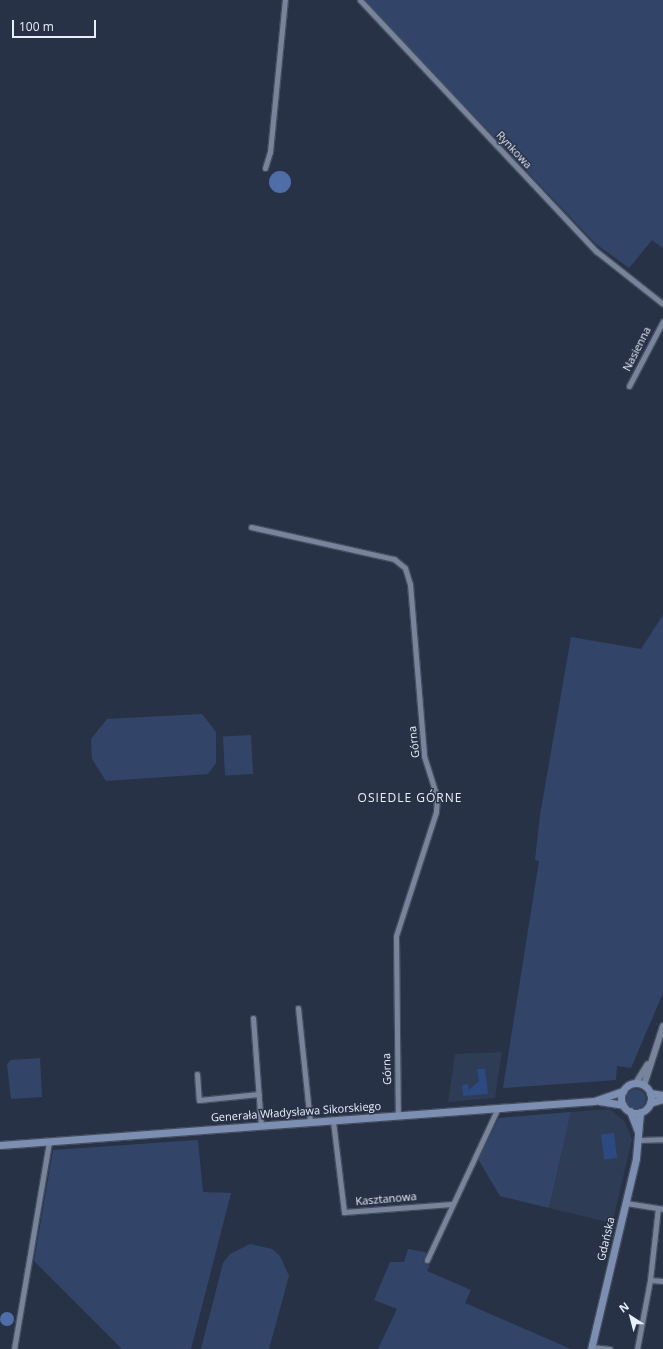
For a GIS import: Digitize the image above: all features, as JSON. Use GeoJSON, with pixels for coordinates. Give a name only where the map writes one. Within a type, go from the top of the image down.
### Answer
{"type":"FeatureCollection","features":[{"type":"Feature","properties":{"kind":"main road"},"geometry":{"type":"LineString","coordinates":[[638,1137],[630,1111],[623,1105],[623,1091],[636,1083],[644,1085],[650,1093],[650,1103]]}},
{"type":"Feature","properties":{"kind":"main road","name":"Generała Władysława Sikorskiego"},"geometry":{"type":"LineString","coordinates":[[594,1101],[623,1091]]}},
{"type":"Feature","properties":{"kind":"main road"},"geometry":{"type":"LineString","coordinates":[[650,1093],[663,1094]]}},
{"type":"Feature","properties":{"kind":"main road"},"geometry":{"type":"LineString","coordinates":[[630,1111],[640,1112],[650,1103],[663,1099]]}},
{"type":"Feature","properties":{"kind":"main road","name":"Generała Władysława Sikorskiego"},"geometry":{"type":"LineString","coordinates":[[0,1145],[594,1101],[623,1105]]}},
{"type":"Feature","properties":{"kind":"main road","name":"Gdańska"},"geometry":{"type":"LineString","coordinates":[[591,1348],[626,1203],[638,1137],[640,1112]]}},
{"type":"Feature","properties":{"kind":"street"},"geometry":{"type":"LineString","coordinates":[[265,168],[270,152],[285,0]]}},
{"type":"Feature","properties":{"kind":"street","name":"Rynkowa"},"geometry":{"type":"LineString","coordinates":[[360,0],[596,251],[663,304]]}},
{"type":"Feature","properties":{"kind":"street","name":"Nasienna"},"geometry":{"type":"LineString","coordinates":[[629,386],[663,320]]}},
{"type":"Feature","properties":{"kind":"street","name":"Górna"},"geometry":{"type":"LineString","coordinates":[[252,527],[394,559],[405,568],[410,584],[424,756],[437,797],[436,812],[396,936],[398,1116]]}},
{"type":"Feature","properties":{"kind":"street"},"geometry":{"type":"LineString","coordinates":[[298,1008],[310,1122]]}},
{"type":"Feature","properties":{"kind":"street"},"geometry":{"type":"LineString","coordinates":[[253,1018],[261,1126]]}},
{"type":"Feature","properties":{"kind":"street"},"geometry":{"type":"LineString","coordinates":[[644,1085],[650,1061],[663,1026]]}},
{"type":"Feature","properties":{"kind":"street"},"geometry":{"type":"LineString","coordinates":[[636,1083],[650,1061]]}},
{"type":"Feature","properties":{"kind":"street"},"geometry":{"type":"LineString","coordinates":[[197,1074],[199,1100],[259,1094]]}},
{"type":"Feature","properties":{"kind":"street"},"geometry":{"type":"LineString","coordinates":[[427,1260],[498,1108]]}},
{"type":"Feature","properties":{"kind":"street","name":"Kasztanowa"},"geometry":{"type":"LineString","coordinates":[[333,1121],[340,1190],[343,1210],[346,1213],[452,1204]]}},
{"type":"Feature","properties":{"kind":"street"},"geometry":{"type":"LineString","coordinates":[[638,1137],[663,1139]]}},
{"type":"Feature","properties":{"kind":"street"},"geometry":{"type":"LineString","coordinates":[[14,1349],[49,1142]]}},
{"type":"Feature","properties":{"kind":"street"},"geometry":{"type":"LineString","coordinates":[[626,1203],[660,1208],[650,1280],[637,1349]]}},
{"type":"Feature","properties":{"kind":"street"},"geometry":{"type":"LineString","coordinates":[[650,1280],[663,1281]]}},
{"type":"Feature","properties":{"kind":"street"},"geometry":{"type":"LineString","coordinates":[[591,1348],[610,1349]]}},
{"type":"Feature","properties":{"kind":"shaded area"},"geometry":{"type":"Polygon","coordinates":[[[364,0],[663,0],[663,248],[652,240],[629,268],[596,244],[364,0]]]}},
{"type":"Feature","properties":{"kind":"shaded area"},"geometry":{"type":"Polygon","coordinates":[[[280,171],[288,174],[291,182],[288,190],[280,193],[272,190],[269,182],[272,174],[280,171]]]}},
{"type":"Feature","properties":{"kind":"shaded area"},"geometry":{"type":"Polygon","coordinates":[[[663,615],[663,993],[631,1068],[617,1066],[616,1080],[503,1088],[539,861],[535,860],[540,815],[571,637],[641,649],[663,615]]]}},
{"type":"Feature","properties":{"kind":"shaded area"},"geometry":{"type":"Polygon","coordinates":[[[202,714],[216,732],[216,763],[208,774],[106,781],[92,759],[91,739],[107,719],[202,714]]]}},
{"type":"Feature","properties":{"kind":"shaded area"},"geometry":{"type":"Polygon","coordinates":[[[251,735],[253,774],[225,775],[223,736],[251,735]]]}},
{"type":"Feature","properties":{"kind":"shaded area"},"geometry":{"type":"Polygon","coordinates":[[[502,1052],[495,1098],[448,1102],[455,1054],[502,1052]]]}},
{"type":"Feature","properties":{"kind":"shaded area"},"geometry":{"type":"Polygon","coordinates":[[[40,1058],[42,1097],[11,1099],[7,1064],[11,1060],[40,1058]]]}},
{"type":"Feature","properties":{"kind":"shaded area"},"geometry":{"type":"Polygon","coordinates":[[[632,1089],[640,1089],[646,1095],[646,1103],[640,1109],[632,1109],[626,1103],[626,1095],[632,1089]]]}},
{"type":"Feature","properties":{"kind":"shaded area"},"geometry":{"type":"Polygon","coordinates":[[[610,1109],[625,1122],[632,1139],[613,1220],[607,1222],[549,1208],[571,1112],[610,1109]]]}},
{"type":"Feature","properties":{"kind":"shaded area"},"geometry":{"type":"Polygon","coordinates":[[[571,1112],[549,1208],[500,1196],[478,1159],[499,1118],[571,1112]]]}},
{"type":"Feature","properties":{"kind":"shaded area"},"geometry":{"type":"Polygon","coordinates":[[[198,1140],[203,1192],[231,1193],[191,1349],[122,1349],[34,1261],[53,1150],[198,1140]]]}},
{"type":"Feature","properties":{"kind":"shaded area"},"geometry":{"type":"Polygon","coordinates":[[[250,1244],[272,1249],[280,1256],[289,1276],[269,1349],[201,1349],[223,1263],[230,1254],[250,1244]]]}},
{"type":"Feature","properties":{"kind":"shaded area"},"geometry":{"type":"Polygon","coordinates":[[[408,1249],[425,1252],[428,1255],[423,1262],[430,1265],[427,1271],[471,1290],[465,1303],[571,1349],[378,1349],[397,1309],[374,1300],[390,1262],[404,1262],[408,1249]]]}},
{"type":"Feature","properties":{"kind":"shaded area"},"geometry":{"type":"Polygon","coordinates":[[[4,1312],[10,1312],[14,1316],[14,1322],[10,1326],[4,1326],[0,1322],[0,1316],[4,1312]]]}},
{"type":"Feature","properties":{"kind":"building"},"geometry":{"type":"Polygon","coordinates":[[[477,1069],[485,1069],[488,1094],[463,1096],[462,1085],[468,1084],[469,1090],[479,1081],[477,1069]]]}},
{"type":"Feature","properties":{"kind":"building"},"geometry":{"type":"Polygon","coordinates":[[[614,1133],[617,1158],[604,1159],[601,1135],[614,1133]]]}},
{"type":"Feature","properties":{"kind":"district","name":"OSIEDLE GÓRNE"},"geometry":{"type":"Point","coordinates":[410,798]}}]}
